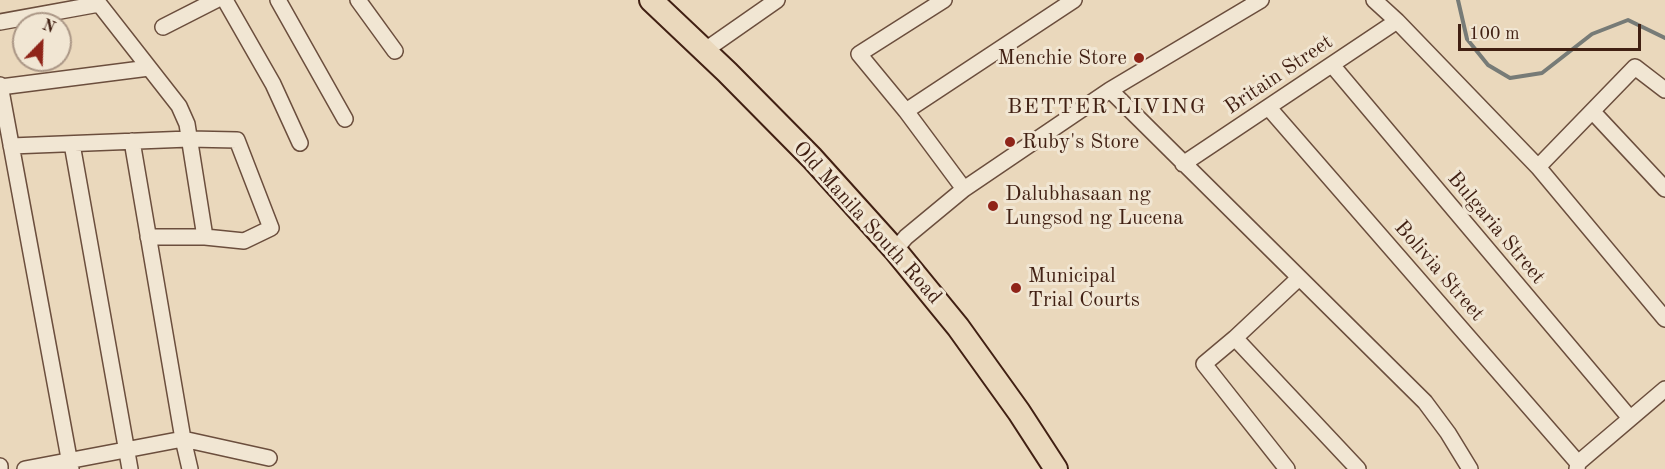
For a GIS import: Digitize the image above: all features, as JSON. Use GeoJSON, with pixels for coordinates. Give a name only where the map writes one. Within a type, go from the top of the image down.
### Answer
{"type":"FeatureCollection","features":[{"type":"Feature","properties":{"kind":"main road","name":"Old Manila South Road"},"geometry":{"type":"LineString","coordinates":[[651,0],[812,158],[895,250],[958,327],[1019,412],[1056,469]]}},
{"type":"Feature","properties":{"kind":"street"},"geometry":{"type":"LineString","coordinates":[[163,27],[191,6],[216,0]]}},
{"type":"Feature","properties":{"kind":"street"},"geometry":{"type":"LineString","coordinates":[[225,0],[273,84],[300,142]]}},
{"type":"Feature","properties":{"kind":"street"},"geometry":{"type":"LineString","coordinates":[[278,0],[345,119]]}},
{"type":"Feature","properties":{"kind":"street"},"geometry":{"type":"LineString","coordinates":[[358,0],[395,51]]}},
{"type":"Feature","properties":{"kind":"street"},"geometry":{"type":"LineString","coordinates":[[704,51],[777,0]]}},
{"type":"Feature","properties":{"kind":"street"},"geometry":{"type":"LineString","coordinates":[[944,0],[859,54],[906,111],[964,189]]}},
{"type":"Feature","properties":{"kind":"street"},"geometry":{"type":"LineString","coordinates":[[906,111],[1074,0]]}},
{"type":"Feature","properties":{"kind":"street"},"geometry":{"type":"LineString","coordinates":[[895,250],[906,237],[964,189],[1110,90],[1261,0]]}},
{"type":"Feature","properties":{"kind":"street"},"geometry":{"type":"LineString","coordinates":[[1374,0],[1538,166],[1665,319]]}},
{"type":"Feature","properties":{"kind":"street"},"geometry":{"type":"LineString","coordinates":[[0,22],[97,2],[179,106],[187,124],[205,237]]}},
{"type":"Feature","properties":{"kind":"street","name":"Britain Street"},"geometry":{"type":"LineString","coordinates":[[1183,164],[1397,21]]}},
{"type":"Feature","properties":{"kind":"street","name":"Bulgaria Street"},"geometry":{"type":"LineString","coordinates":[[1332,65],[1629,417]]}},
{"type":"Feature","properties":{"kind":"street"},"geometry":{"type":"LineString","coordinates":[[1538,166],[1635,67],[1665,90]]}},
{"type":"Feature","properties":{"kind":"street"},"geometry":{"type":"LineString","coordinates":[[70,465],[0,86],[149,68]]}},
{"type":"Feature","properties":{"kind":"street"},"geometry":{"type":"LineString","coordinates":[[1110,90],[1425,402],[1448,433],[1470,469]]}},
{"type":"Feature","properties":{"kind":"street","name":"Bolivia Street"},"geometry":{"type":"LineString","coordinates":[[1269,108],[1577,466]]}},
{"type":"Feature","properties":{"kind":"street"},"geometry":{"type":"LineString","coordinates":[[1593,112],[1665,189]]}},
{"type":"Feature","properties":{"kind":"street"},"geometry":{"type":"LineString","coordinates":[[11,146],[189,139],[237,140],[271,228],[243,241],[205,237],[148,237]]}},
{"type":"Feature","properties":{"kind":"street"},"geometry":{"type":"LineString","coordinates":[[132,141],[190,469]]}},
{"type":"Feature","properties":{"kind":"street"},"geometry":{"type":"LineString","coordinates":[[72,144],[130,469]]}},
{"type":"Feature","properties":{"kind":"street"},"geometry":{"type":"LineString","coordinates":[[1287,469],[1204,364],[1299,278]]}},
{"type":"Feature","properties":{"kind":"street"},"geometry":{"type":"LineString","coordinates":[[1235,338],[1358,469]]}},
{"type":"Feature","properties":{"kind":"street"},"geometry":{"type":"LineString","coordinates":[[1577,466],[1629,417],[1665,389]]}},
{"type":"Feature","properties":{"kind":"street"},"geometry":{"type":"LineString","coordinates":[[25,469],[70,465],[127,450],[183,439],[269,458]]}},
{"type":"Feature","properties":{"kind":"waterway"},"geometry":{"type":"LineString","coordinates":[[1458,0],[1467,39],[1488,65],[1510,78],[1542,73],[1592,34],[1628,20],[1665,38]]}},
{"type":"Feature","properties":{"kind":"place","name":"Menchie Store"},"geometry":{"type":"Point","coordinates":[1139,58]}},
{"type":"Feature","properties":{"kind":"place","name":"Ruby's Store"},"geometry":{"type":"Point","coordinates":[1010,142]}},
{"type":"Feature","properties":{"kind":"place","name":"Dalubhasaan ng Lungsod ng Lucena"},"geometry":{"type":"Point","coordinates":[993,206]}},
{"type":"Feature","properties":{"kind":"place","name":"Municipal Trial Courts"},"geometry":{"type":"Point","coordinates":[1016,288]}},
{"type":"Feature","properties":{"kind":"district","name":"BETTER LIVING"},"geometry":{"type":"Point","coordinates":[1107,107]}}]}
